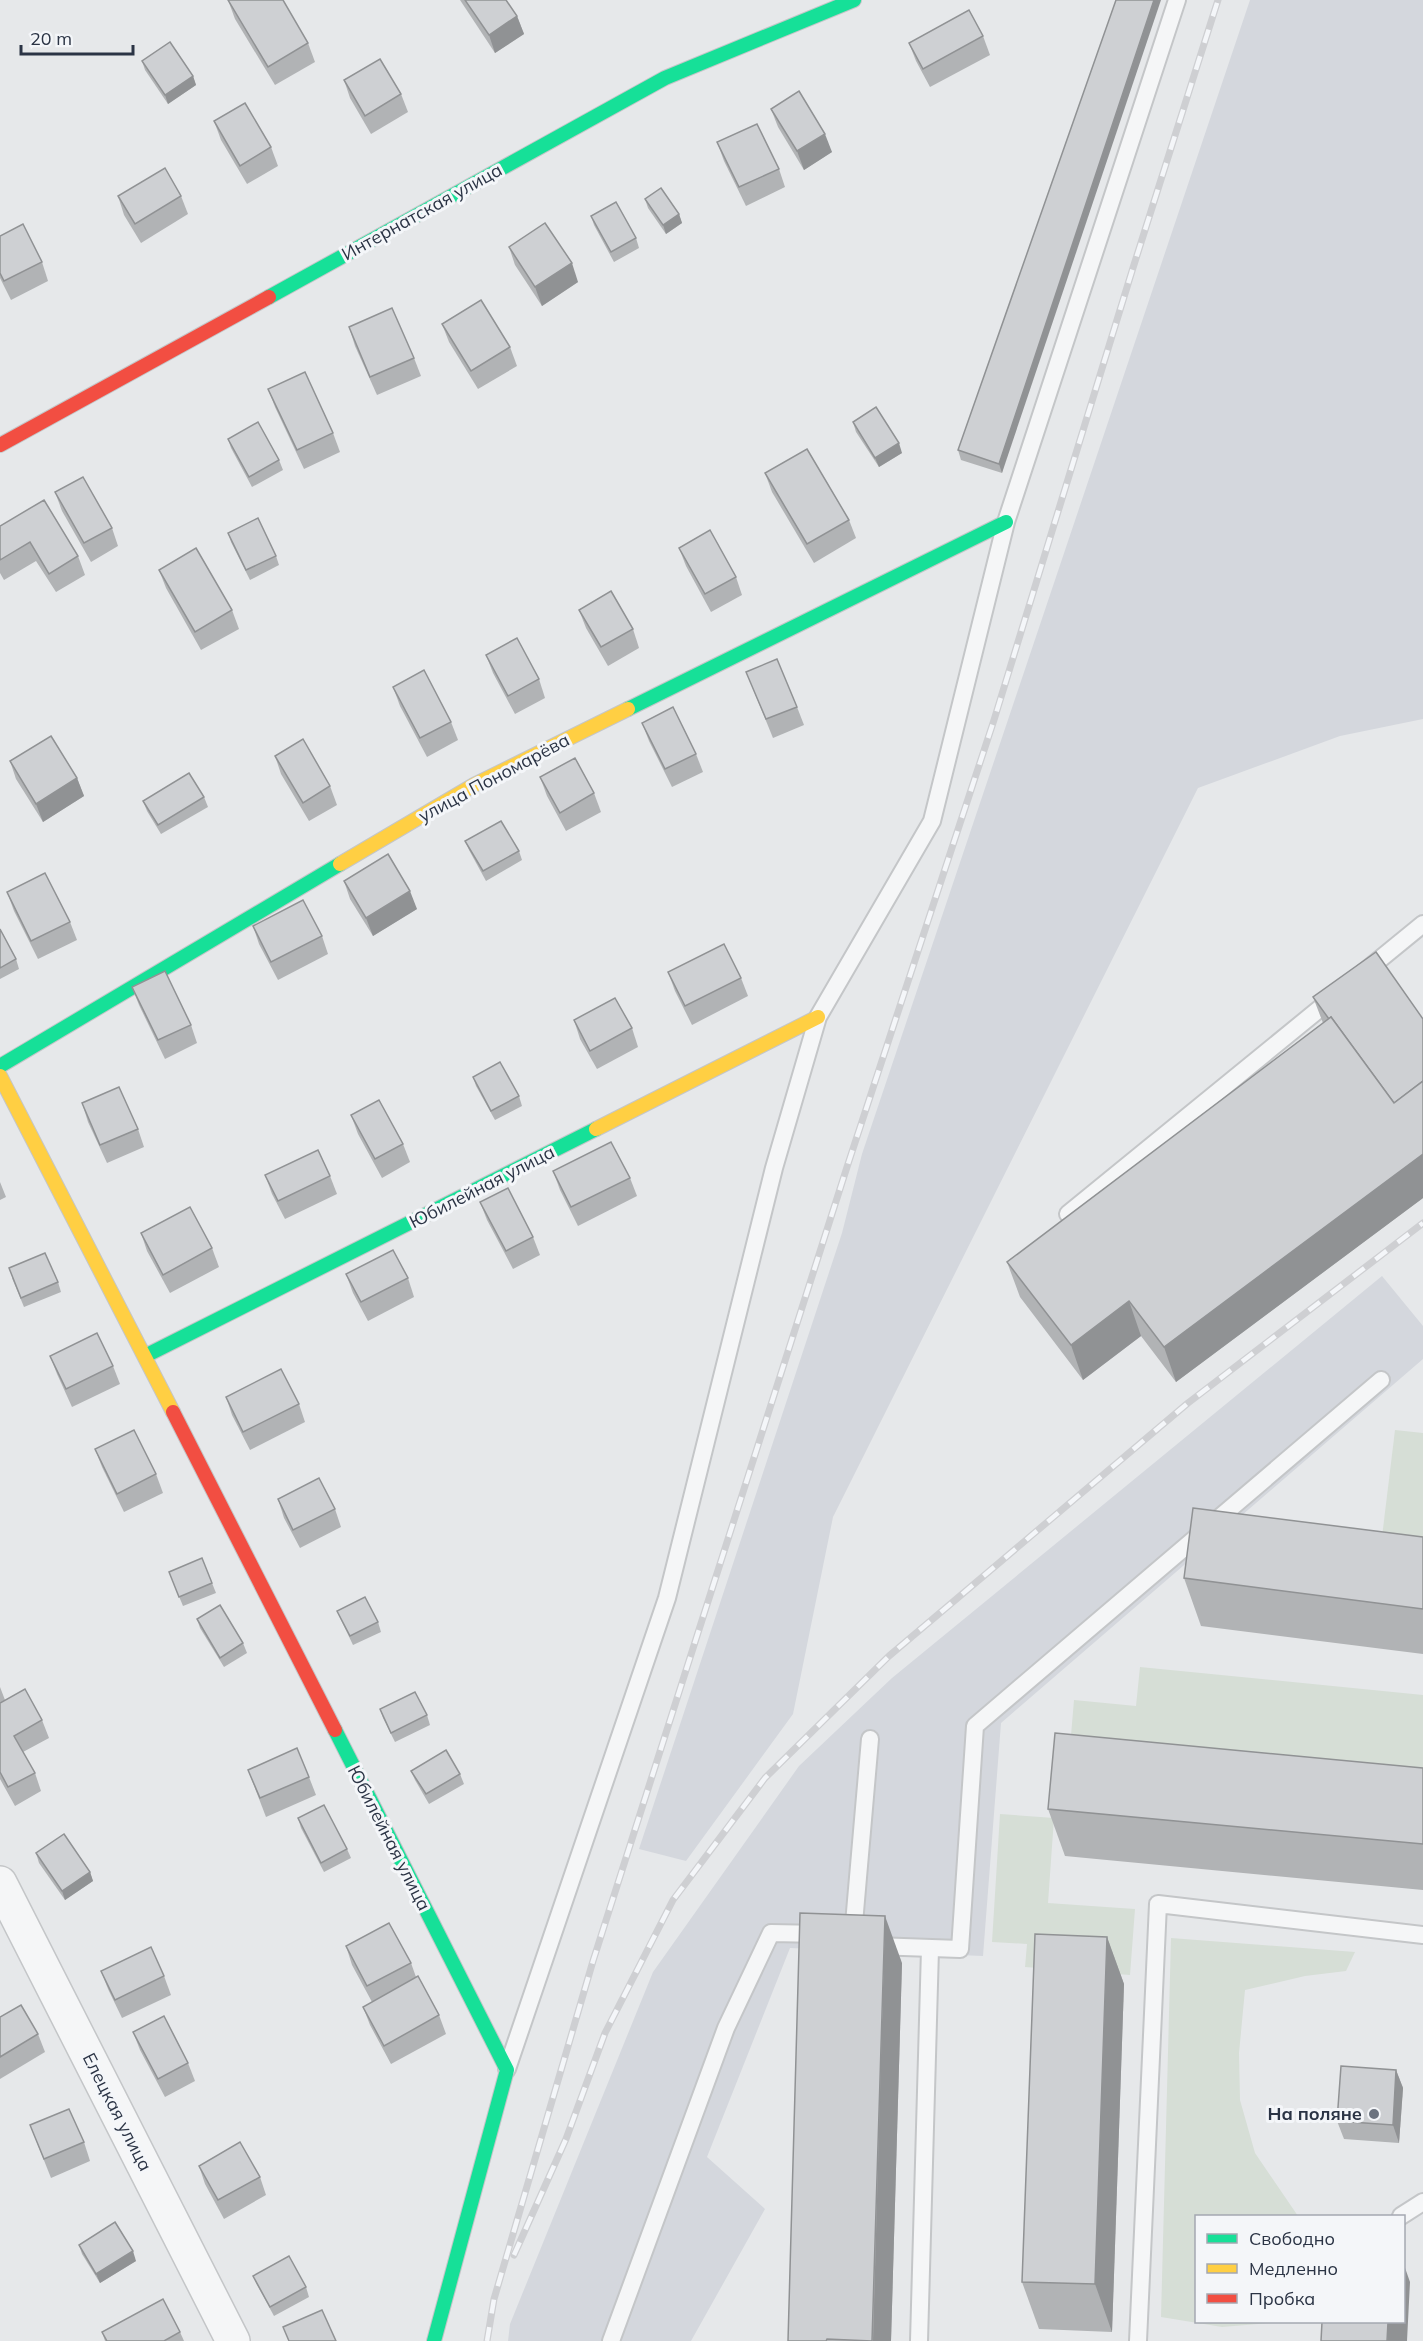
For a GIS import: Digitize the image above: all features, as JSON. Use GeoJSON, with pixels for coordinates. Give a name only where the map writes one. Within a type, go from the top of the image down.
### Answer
{"type":"FeatureCollection","features":[{"type":"Feature","properties":{"kind":"street","name":"Интернатская улица"},"geometry":{"type":"LineString","coordinates":[[0,445],[665,78],[854,0]]}},
{"type":"Feature","properties":{"kind":"street","name":"улица Пономарёва"},"geometry":{"type":"LineString","coordinates":[[0,1066],[474,785],[1006,522]]}},
{"type":"Feature","properties":{"kind":"street","name":"Юбилейная улица"},"geometry":{"type":"LineString","coordinates":[[145,1356],[818,1017]]}},
{"type":"Feature","properties":{"kind":"street","name":"Юбилейная улица"},"geometry":{"type":"LineString","coordinates":[[0,1076],[145,1356],[507,2070]]}},
{"type":"Feature","properties":{"kind":"street","name":"Елецкая улица"},"geometry":{"type":"LineString","coordinates":[[0,1883],[233,2341]]}},
{"type":"Feature","properties":{"kind":"street"},"geometry":{"type":"LineString","coordinates":[[435,2341],[507,2070]]}},
{"type":"Feature","properties":{"kind":"lane"},"geometry":{"type":"LineString","coordinates":[[507,2070],[667,1598],[774,1168],[818,1017],[932,821],[1006,522],[1177,0]]}},
{"type":"Feature","properties":{"kind":"lane"},"geometry":{"type":"LineString","coordinates":[[1068,1214],[1423,924]]}},
{"type":"Feature","properties":{"kind":"lane"},"geometry":{"type":"LineString","coordinates":[[611,2341],[726,2028],[771,1933],[853,1935],[878,1948],[960,1949],[975,1726],[1381,1380]]}},
{"type":"Feature","properties":{"kind":"lane"},"geometry":{"type":"LineString","coordinates":[[853,1935],[870,1739]]}},
{"type":"Feature","properties":{"kind":"lane"},"geometry":{"type":"LineString","coordinates":[[1138,2341],[1158,1904],[1423,1935]]}},
{"type":"Feature","properties":{"kind":"lane"},"geometry":{"type":"LineString","coordinates":[[918,2341],[930,1949]]}},
{"type":"Feature","properties":{"kind":"lane"},"geometry":{"type":"LineString","coordinates":[[1404,2215],[1423,2202]]}},
{"type":"Feature","properties":{"kind":"shaded area"},"geometry":{"type":"Polygon","coordinates":[[[1250,0],[1423,0],[1423,719],[1340,736],[1198,788],[833,1517],[793,1714],[686,1861],[639,1849],[842,1233],[862,1154],[1250,0]]]}},
{"type":"Feature","properties":{"kind":"shaded area"},"geometry":{"type":"Polygon","coordinates":[[[1382,1276],[1423,1326],[1423,1359],[1001,1723],[983,1956],[790,1948],[707,2157],[765,2209],[691,2341],[508,2341],[510,2324],[653,1972],[799,1766],[892,1678],[1382,1276]]]}},
{"type":"Feature","properties":{"kind":"shaded area"},"geometry":{"type":"Polygon","coordinates":[[[1395,1430],[1423,1433],[1423,1550],[1381,1545],[1395,1430]]]}},
{"type":"Feature","properties":{"kind":"shaded area"},"geometry":{"type":"Polygon","coordinates":[[[1140,1667],[1423,1695],[1423,1793],[1069,1759],[1074,1700],[1136,1706],[1140,1667]]]}},
{"type":"Feature","properties":{"kind":"shaded area"},"geometry":{"type":"Polygon","coordinates":[[[1000,1814],[1054,1818],[1048,1903],[1135,1909],[1130,1975],[1025,1967],[1027,1944],[992,1942],[1000,1814]]]}},
{"type":"Feature","properties":{"kind":"shaded area"},"geometry":{"type":"Polygon","coordinates":[[[1171,1938],[1355,1952],[1346,1971],[1305,1976],[1245,1990],[1239,2053],[1240,2100],[1255,2153],[1297,2215],[1195,2215],[1195,2323],[1161,2317],[1171,1938]]]}},
{"type":"Feature","properties":{"kind":"shaded area"},"geometry":{"type":"Polygon","coordinates":[[[1198,2323],[1270,2323],[1222,2327],[1198,2323]]]}},
{"type":"Feature","properties":{"kind":"building"},"geometry":{"type":"Polygon","coordinates":[[[228,0],[283,0],[308,43],[268,67],[228,0]]]}},
{"type":"Feature","properties":{"kind":"building"},"geometry":{"type":"Polygon","coordinates":[[[465,0],[506,0],[517,16],[489,35],[465,0]]]}},
{"type":"Feature","properties":{"kind":"building"},"geometry":{"type":"Polygon","coordinates":[[[1116,0],[1154,0],[999,464],[958,450],[1116,0]]]}},
{"type":"Feature","properties":{"kind":"building"},"geometry":{"type":"Polygon","coordinates":[[[969,10],[983,36],[923,69],[909,43],[969,10]]]}},
{"type":"Feature","properties":{"kind":"building"},"geometry":{"type":"Polygon","coordinates":[[[170,42],[193,76],[165,95],[142,61],[170,42]]]}},
{"type":"Feature","properties":{"kind":"building"},"geometry":{"type":"Polygon","coordinates":[[[380,59],[401,94],[365,116],[344,80],[380,59]]]}},
{"type":"Feature","properties":{"kind":"building"},"geometry":{"type":"Polygon","coordinates":[[[799,91],[825,134],[797,151],[771,109],[799,91]]]}},
{"type":"Feature","properties":{"kind":"building"},"geometry":{"type":"Polygon","coordinates":[[[245,103],[271,147],[240,166],[214,121],[245,103]]]}},
{"type":"Feature","properties":{"kind":"building"},"geometry":{"type":"Polygon","coordinates":[[[757,124],[779,169],[739,187],[717,142],[757,124]]]}},
{"type":"Feature","properties":{"kind":"building"},"geometry":{"type":"Polygon","coordinates":[[[165,168],[181,196],[135,224],[118,196],[165,168]]]}},
{"type":"Feature","properties":{"kind":"building"},"geometry":{"type":"Polygon","coordinates":[[[661,188],[679,214],[663,225],[645,199],[661,188]]]}},
{"type":"Feature","properties":{"kind":"building"},"geometry":{"type":"Polygon","coordinates":[[[616,202],[636,238],[611,252],[591,216],[616,202]]]}},
{"type":"Feature","properties":{"kind":"building"},"geometry":{"type":"Polygon","coordinates":[[[545,223],[572,263],[535,287],[509,247],[545,223]]]}},
{"type":"Feature","properties":{"kind":"building"},"geometry":{"type":"Polygon","coordinates":[[[23,224],[42,262],[4,281],[0,273],[0,236],[23,224]]]}},
{"type":"Feature","properties":{"kind":"building"},"geometry":{"type":"Polygon","coordinates":[[[481,300],[510,347],[471,371],[442,324],[481,300]]]}},
{"type":"Feature","properties":{"kind":"building"},"geometry":{"type":"Polygon","coordinates":[[[392,308],[414,358],[370,377],[349,327],[392,308]]]}},
{"type":"Feature","properties":{"kind":"building"},"geometry":{"type":"Polygon","coordinates":[[[305,372],[333,433],[297,450],[268,389],[305,372]]]}},
{"type":"Feature","properties":{"kind":"building"},"geometry":{"type":"Polygon","coordinates":[[[876,407],[899,443],[875,458],[853,422],[876,407]]]}},
{"type":"Feature","properties":{"kind":"building"},"geometry":{"type":"Polygon","coordinates":[[[258,422],[279,460],[249,477],[228,439],[258,422]]]}},
{"type":"Feature","properties":{"kind":"building"},"geometry":{"type":"Polygon","coordinates":[[[807,449],[849,520],[807,544],[765,473],[807,449]]]}},
{"type":"Feature","properties":{"kind":"building"},"geometry":{"type":"Polygon","coordinates":[[[83,477],[112,528],[84,543],[55,492],[83,477]]]}},
{"type":"Feature","properties":{"kind":"building"},"geometry":{"type":"Polygon","coordinates":[[[44,500],[78,556],[49,574],[30,542],[0,560],[0,526],[44,500]]]}},
{"type":"Feature","properties":{"kind":"building"},"geometry":{"type":"Polygon","coordinates":[[[258,518],[276,556],[246,570],[228,533],[258,518]]]}},
{"type":"Feature","properties":{"kind":"building"},"geometry":{"type":"Polygon","coordinates":[[[710,530],[736,577],[705,594],[679,548],[710,530]]]}},
{"type":"Feature","properties":{"kind":"building"},"geometry":{"type":"Polygon","coordinates":[[[196,548],[232,610],[195,632],[159,570],[196,548]]]}},
{"type":"Feature","properties":{"kind":"building"},"geometry":{"type":"Polygon","coordinates":[[[611,591],[633,629],[601,647],[579,610],[611,591]]]}},
{"type":"Feature","properties":{"kind":"building"},"geometry":{"type":"Polygon","coordinates":[[[517,638],[539,679],[508,696],[486,655],[517,638]]]}},
{"type":"Feature","properties":{"kind":"building"},"geometry":{"type":"Polygon","coordinates":[[[777,659],[797,707],[766,719],[746,672],[777,659]]]}},
{"type":"Feature","properties":{"kind":"building"},"geometry":{"type":"Polygon","coordinates":[[[424,670],[451,722],[420,738],[393,687],[424,670]]]}},
{"type":"Feature","properties":{"kind":"building"},"geometry":{"type":"Polygon","coordinates":[[[673,707],[696,754],[665,769],[642,723],[673,707]]]}},
{"type":"Feature","properties":{"kind":"building"},"geometry":{"type":"Polygon","coordinates":[[[51,736],[77,778],[36,804],[10,761],[51,736]]]}},
{"type":"Feature","properties":{"kind":"building"},"geometry":{"type":"Polygon","coordinates":[[[303,739],[330,786],[303,803],[275,756],[303,739]]]}},
{"type":"Feature","properties":{"kind":"building"},"geometry":{"type":"Polygon","coordinates":[[[575,758],[594,793],[560,813],[540,777],[575,758]]]}},
{"type":"Feature","properties":{"kind":"building"},"geometry":{"type":"Polygon","coordinates":[[[189,773],[204,797],[158,825],[143,801],[189,773]]]}},
{"type":"Feature","properties":{"kind":"building"},"geometry":{"type":"Polygon","coordinates":[[[501,821],[519,851],[483,871],[465,841],[501,821]]]}},
{"type":"Feature","properties":{"kind":"building"},"geometry":{"type":"Polygon","coordinates":[[[388,854],[410,891],[366,918],[344,881],[388,854]]]}},
{"type":"Feature","properties":{"kind":"building"},"geometry":{"type":"Polygon","coordinates":[[[45,873],[70,922],[31,941],[7,892],[45,873]]]}},
{"type":"Feature","properties":{"kind":"building"},"geometry":{"type":"Polygon","coordinates":[[[303,900],[322,936],[271,962],[253,926],[303,900]]]}},
{"type":"Feature","properties":{"kind":"building"},"geometry":{"type":"Polygon","coordinates":[[[0,929],[16,959],[0,968],[0,929]]]}},
{"type":"Feature","properties":{"kind":"building"},"geometry":{"type":"Polygon","coordinates":[[[724,944],[741,978],[685,1006],[668,972],[724,944]]]}},
{"type":"Feature","properties":{"kind":"building"},"geometry":{"type":"Polygon","coordinates":[[[1376,952],[1423,1019],[1423,1081],[1394,1103],[1331,1017],[1329,1019],[1313,997],[1376,952]]]}},
{"type":"Feature","properties":{"kind":"building"},"geometry":{"type":"Polygon","coordinates":[[[165,971],[191,1025],[158,1040],[132,987],[165,971]]]}},
{"type":"Feature","properties":{"kind":"building"},"geometry":{"type":"Polygon","coordinates":[[[615,998],[632,1028],[590,1051],[574,1020],[615,998]]]}},
{"type":"Feature","properties":{"kind":"building"},"geometry":{"type":"Polygon","coordinates":[[[1331,1017],[1394,1103],[1423,1081],[1423,1154],[1164,1347],[1129,1301],[1071,1345],[1007,1262],[1331,1017]]]}},
{"type":"Feature","properties":{"kind":"building"},"geometry":{"type":"Polygon","coordinates":[[[500,1062],[519,1096],[491,1111],[473,1077],[500,1062]]]}},
{"type":"Feature","properties":{"kind":"building"},"geometry":{"type":"Polygon","coordinates":[[[119,1087],[138,1129],[100,1145],[82,1103],[119,1087]]]}},
{"type":"Feature","properties":{"kind":"building"},"geometry":{"type":"Polygon","coordinates":[[[379,1100],[403,1144],[375,1159],[351,1115],[379,1100]]]}},
{"type":"Feature","properties":{"kind":"building"},"geometry":{"type":"Polygon","coordinates":[[[611,1142],[630,1178],[571,1207],[553,1171],[611,1142]]]}},
{"type":"Feature","properties":{"kind":"building"},"geometry":{"type":"Polygon","coordinates":[[[318,1150],[330,1176],[278,1201],[265,1175],[318,1150]]]}},
{"type":"Feature","properties":{"kind":"building"},"geometry":{"type":"Polygon","coordinates":[[[508,1188],[533,1237],[506,1251],[480,1202],[508,1188]]]}},
{"type":"Feature","properties":{"kind":"building"},"geometry":{"type":"Polygon","coordinates":[[[190,1207],[212,1248],[163,1275],[141,1233],[190,1207]]]}},
{"type":"Feature","properties":{"kind":"building"},"geometry":{"type":"Polygon","coordinates":[[[393,1250],[408,1278],[361,1302],[346,1274],[393,1250]]]}},
{"type":"Feature","properties":{"kind":"building"},"geometry":{"type":"Polygon","coordinates":[[[45,1253],[58,1282],[21,1298],[9,1268],[45,1253]]]}},
{"type":"Feature","properties":{"kind":"building"},"geometry":{"type":"Polygon","coordinates":[[[97,1333],[113,1366],[66,1389],[50,1356],[97,1333]]]}},
{"type":"Feature","properties":{"kind":"building"},"geometry":{"type":"Polygon","coordinates":[[[281,1369],[299,1404],[243,1432],[226,1397],[281,1369]]]}},
{"type":"Feature","properties":{"kind":"building"},"geometry":{"type":"Polygon","coordinates":[[[134,1430],[156,1474],[117,1494],[95,1449],[134,1430]]]}},
{"type":"Feature","properties":{"kind":"building"},"geometry":{"type":"Polygon","coordinates":[[[319,1478],[335,1509],[293,1530],[278,1499],[319,1478]]]}},
{"type":"Feature","properties":{"kind":"building"},"geometry":{"type":"Polygon","coordinates":[[[1193,1508],[1423,1537],[1423,1609],[1184,1578],[1193,1508]]]}},
{"type":"Feature","properties":{"kind":"building"},"geometry":{"type":"Polygon","coordinates":[[[202,1558],[212,1583],[179,1597],[169,1572],[202,1558]]]}},
{"type":"Feature","properties":{"kind":"building"},"geometry":{"type":"Polygon","coordinates":[[[365,1597],[378,1622],[350,1636],[337,1611],[365,1597]]]}},
{"type":"Feature","properties":{"kind":"building"},"geometry":{"type":"Polygon","coordinates":[[[220,1605],[243,1643],[220,1658],[197,1619],[220,1605]]]}},
{"type":"Feature","properties":{"kind":"building"},"geometry":{"type":"Polygon","coordinates":[[[25,1689],[42,1720],[14,1736],[35,1773],[8,1787],[0,1772],[0,1703],[25,1689]]]}},
{"type":"Feature","properties":{"kind":"building"},"geometry":{"type":"Polygon","coordinates":[[[415,1692],[427,1715],[391,1733],[380,1709],[415,1692]]]}},
{"type":"Feature","properties":{"kind":"building"},"geometry":{"type":"Polygon","coordinates":[[[1055,1733],[1423,1768],[1423,1844],[1048,1809],[1055,1733]]]}},
{"type":"Feature","properties":{"kind":"building"},"geometry":{"type":"Polygon","coordinates":[[[297,1748],[309,1777],[260,1798],[248,1770],[297,1748]]]}},
{"type":"Feature","properties":{"kind":"building"},"geometry":{"type":"Polygon","coordinates":[[[446,1750],[460,1774],[426,1794],[411,1771],[446,1750]]]}},
{"type":"Feature","properties":{"kind":"building"},"geometry":{"type":"Polygon","coordinates":[[[324,1805],[347,1849],[321,1863],[298,1818],[324,1805]]]}},
{"type":"Feature","properties":{"kind":"building"},"geometry":{"type":"Polygon","coordinates":[[[64,1834],[90,1872],[62,1891],[36,1853],[64,1834]]]}},
{"type":"Feature","properties":{"kind":"building"},"geometry":{"type":"Polygon","coordinates":[[[800,1913],[885,1916],[872,2341],[827,2339],[826,2341],[788,2341],[800,1913]]]}},
{"type":"Feature","properties":{"kind":"building"},"geometry":{"type":"Polygon","coordinates":[[[389,1923],[411,1963],[367,1986],[346,1946],[389,1923]]]}},
{"type":"Feature","properties":{"kind":"building"},"geometry":{"type":"Polygon","coordinates":[[[1035,1934],[1107,1937],[1095,2284],[1022,2282],[1035,1934]]]}},
{"type":"Feature","properties":{"kind":"building"},"geometry":{"type":"Polygon","coordinates":[[[151,1947],[164,1976],[115,2000],[101,1971],[151,1947]]]}},
{"type":"Feature","properties":{"kind":"building"},"geometry":{"type":"Polygon","coordinates":[[[418,1976],[439,2015],[384,2046],[363,2007],[418,1976]]]}},
{"type":"Feature","properties":{"kind":"building"},"geometry":{"type":"Polygon","coordinates":[[[21,2005],[38,2034],[0,2057],[0,2017],[21,2005]]]}},
{"type":"Feature","properties":{"kind":"building"},"geometry":{"type":"Polygon","coordinates":[[[164,2016],[188,2063],[158,2079],[133,2032],[164,2016]]]}},
{"type":"Feature","properties":{"kind":"building"},"geometry":{"type":"Polygon","coordinates":[[[1341,2066],[1396,2070],[1393,2125],[1337,2121],[1341,2066]]]}},
{"type":"Feature","properties":{"kind":"building"},"geometry":{"type":"Polygon","coordinates":[[[69,2109],[84,2142],[44,2159],[30,2125],[69,2109]]]}},
{"type":"Feature","properties":{"kind":"building"},"geometry":{"type":"Polygon","coordinates":[[[240,2142],[260,2177],[218,2200],[199,2166],[240,2142]]]}},
{"type":"Feature","properties":{"kind":"building"},"geometry":{"type":"Polygon","coordinates":[[[115,2222],[133,2251],[96,2274],[79,2245],[115,2222]]]}},
{"type":"Feature","properties":{"kind":"building"},"geometry":{"type":"Polygon","coordinates":[[[289,2256],[306,2287],[270,2307],[253,2276],[289,2256]]]}},
{"type":"Feature","properties":{"kind":"building"},"geometry":{"type":"Polygon","coordinates":[[[163,2299],[180,2332],[164,2341],[107,2341],[102,2332],[163,2299]]]}},
{"type":"Feature","properties":{"kind":"building"},"geometry":{"type":"Polygon","coordinates":[[[322,2310],[336,2341],[289,2341],[283,2327],[322,2310]]]}},
{"type":"Feature","properties":{"kind":"building"},"geometry":{"type":"Polygon","coordinates":[[[1322,2323],[1388,2323],[1387,2341],[1321,2341],[1322,2323]]]}},
{"type":"Feature","properties":{"kind":"railway"},"geometry":{"type":"LineString","coordinates":[[487,2341],[494,2299],[593,1961],[847,1167],[994,720],[1218,0]]}},
{"type":"Feature","properties":{"kind":"railway"},"geometry":{"type":"LineString","coordinates":[[514,2255],[566,2139],[605,2033],[673,1900],[765,1778],[889,1656],[1188,1403],[1423,1223]]}},
{"type":"Feature","properties":{"kind":"traffic: fast"},"geometry":{"type":"LineString","coordinates":[[269,297],[665,78],[854,0]]}},
{"type":"Feature","properties":{"kind":"traffic: fast"},"geometry":{"type":"LineString","coordinates":[[628,709],[1006,522]]}},
{"type":"Feature","properties":{"kind":"traffic: fast"},"geometry":{"type":"LineString","coordinates":[[0,1066],[340,864]]}},
{"type":"Feature","properties":{"kind":"traffic: fast"},"geometry":{"type":"LineString","coordinates":[[145,1356],[596,1129]]}},
{"type":"Feature","properties":{"kind":"traffic: fast"},"geometry":{"type":"LineString","coordinates":[[335,1730],[507,2070],[434,2341]]}},
{"type":"Feature","properties":{"kind":"traffic: slow"},"geometry":{"type":"LineString","coordinates":[[340,864],[474,785],[628,709]]}},
{"type":"Feature","properties":{"kind":"traffic: slow"},"geometry":{"type":"LineString","coordinates":[[596,1129],[818,1017]]}},
{"type":"Feature","properties":{"kind":"traffic: slow"},"geometry":{"type":"LineString","coordinates":[[0,1076],[173,1412]]}},
{"type":"Feature","properties":{"kind":"traffic: jam"},"geometry":{"type":"LineString","coordinates":[[0,445],[269,297]]}},
{"type":"Feature","properties":{"kind":"traffic: jam"},"geometry":{"type":"LineString","coordinates":[[173,1412],[335,1730]]}},
{"type":"Feature","properties":{"kind":"place","name":"На поляне"},"geometry":{"type":"Point","coordinates":[1374,2114]}}]}
